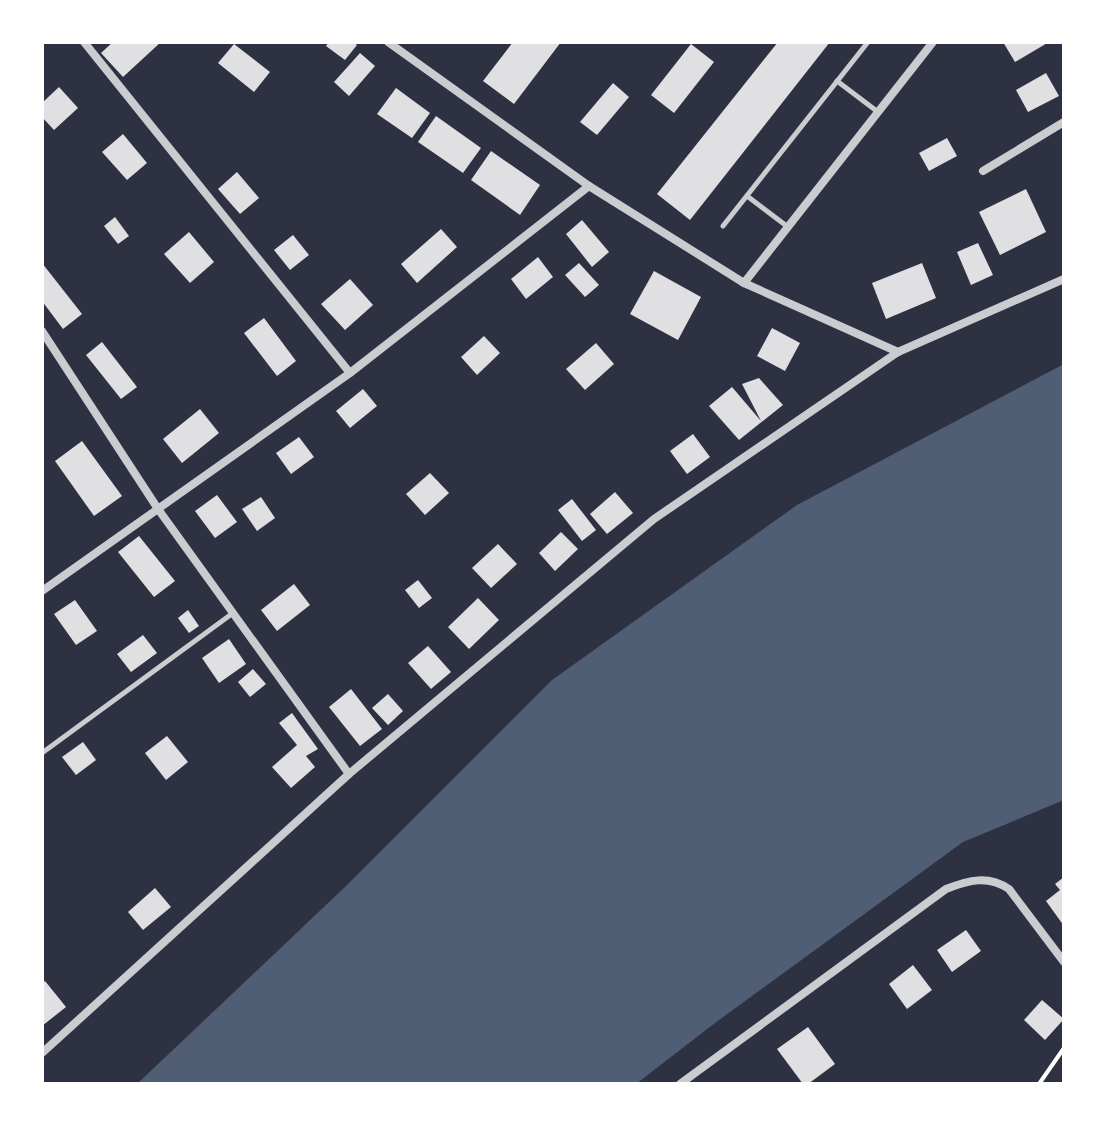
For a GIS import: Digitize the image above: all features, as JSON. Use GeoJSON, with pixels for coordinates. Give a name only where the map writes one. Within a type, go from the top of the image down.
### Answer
{"type":"FeatureCollection","features":[{"type":"Feature","properties":{"kind":"street"},"geometry":{"type":"LineString","coordinates":[[84,42],[350,373]]}},
{"type":"Feature","properties":{"kind":"street"},"geometry":{"type":"LineString","coordinates":[[388,42],[589,186],[744,283],[898,352]]}},
{"type":"Feature","properties":{"kind":"street"},"geometry":{"type":"LineString","coordinates":[[744,283],[933,42]]}},
{"type":"Feature","properties":{"kind":"street"},"geometry":{"type":"LineString","coordinates":[[983,171],[1064,122]]}},
{"type":"Feature","properties":{"kind":"street"},"geometry":{"type":"LineString","coordinates":[[42,591],[350,373],[589,186]]}},
{"type":"Feature","properties":{"kind":"street"},"geometry":{"type":"LineString","coordinates":[[42,1053],[349,774],[654,519],[898,352],[1064,279]]}},
{"type":"Feature","properties":{"kind":"street"},"geometry":{"type":"LineString","coordinates":[[42,331],[158,509],[349,774]]}},
{"type":"Feature","properties":{"kind":"street"},"geometry":{"type":"LineString","coordinates":[[680,1084],[946,889],[964,881],[997,881],[1009,889],[1064,962]]}},
{"type":"Feature","properties":{"kind":"lane"},"geometry":{"type":"LineString","coordinates":[[723,226],[868,42]]}},
{"type":"Feature","properties":{"kind":"lane"},"geometry":{"type":"LineString","coordinates":[[837,81],[878,112]]}},
{"type":"Feature","properties":{"kind":"lane"},"geometry":{"type":"LineString","coordinates":[[747,196],[788,227]]}},
{"type":"Feature","properties":{"kind":"lane"},"geometry":{"type":"LineString","coordinates":[[42,753],[233,613]]}},
{"type":"Feature","properties":{"kind":"path"},"geometry":{"type":"LineString","coordinates":[[1039,1084],[1064,1048]]}},
{"type":"Feature","properties":{"kind":"water"},"geometry":{"type":"Polygon","coordinates":[[[1064,364],[1064,800],[963,842],[636,1084],[137,1084],[346,886],[552,680],[797,505],[1064,364]]]}},
{"type":"Feature","properties":{"kind":"building"},"geometry":{"type":"Polygon","coordinates":[[[113,42],[161,42],[123,77],[101,53],[113,42]]]}},
{"type":"Feature","properties":{"kind":"building"},"geometry":{"type":"Polygon","coordinates":[[[329,42],[353,42],[357,45],[345,60],[326,46],[329,42]]]}},
{"type":"Feature","properties":{"kind":"building"},"geometry":{"type":"Polygon","coordinates":[[[513,42],[561,42],[514,104],[483,81],[513,42]]]}},
{"type":"Feature","properties":{"kind":"building"},"geometry":{"type":"Polygon","coordinates":[[[778,42],[830,42],[690,220],[657,194],[778,42]]]}},
{"type":"Feature","properties":{"kind":"building"},"geometry":{"type":"Polygon","coordinates":[[[1003,42],[1049,42],[1015,62],[1003,42]]]}},
{"type":"Feature","properties":{"kind":"building"},"geometry":{"type":"Polygon","coordinates":[[[234,44],[270,72],[254,92],[218,63],[234,44]]]}},
{"type":"Feature","properties":{"kind":"building"},"geometry":{"type":"Polygon","coordinates":[[[691,44],[714,62],[674,113],[651,95],[691,44]]]}},
{"type":"Feature","properties":{"kind":"building"},"geometry":{"type":"Polygon","coordinates":[[[360,53],[375,66],[349,96],[334,82],[360,53]]]}},
{"type":"Feature","properties":{"kind":"building"},"geometry":{"type":"Polygon","coordinates":[[[1046,73],[1059,96],[1028,112],[1016,90],[1046,73]]]}},
{"type":"Feature","properties":{"kind":"building"},"geometry":{"type":"Polygon","coordinates":[[[613,83],[629,97],[597,135],[580,122],[613,83]]]}},
{"type":"Feature","properties":{"kind":"building"},"geometry":{"type":"Polygon","coordinates":[[[59,87],[78,108],[54,130],[42,117],[42,103],[59,87]]]}},
{"type":"Feature","properties":{"kind":"building"},"geometry":{"type":"Polygon","coordinates":[[[396,88],[430,113],[412,138],[377,114],[396,88]]]}},
{"type":"Feature","properties":{"kind":"building"},"geometry":{"type":"Polygon","coordinates":[[[436,116],[481,148],[463,173],[418,142],[436,116]]]}},
{"type":"Feature","properties":{"kind":"building"},"geometry":{"type":"Polygon","coordinates":[[[123,134],[147,163],[127,180],[102,152],[123,134]]]}},
{"type":"Feature","properties":{"kind":"building"},"geometry":{"type":"Polygon","coordinates":[[[947,138],[957,156],[929,171],[919,153],[947,138]]]}},
{"type":"Feature","properties":{"kind":"building"},"geometry":{"type":"Polygon","coordinates":[[[491,151],[540,185],[520,215],[471,180],[491,151]]]}},
{"type":"Feature","properties":{"kind":"building"},"geometry":{"type":"Polygon","coordinates":[[[237,172],[259,198],[240,214],[218,189],[237,172]]]}},
{"type":"Feature","properties":{"kind":"building"},"geometry":{"type":"Polygon","coordinates":[[[1026,189],[1046,232],[1000,255],[979,212],[1026,189]]]}},
{"type":"Feature","properties":{"kind":"building"},"geometry":{"type":"Polygon","coordinates":[[[115,217],[129,236],[118,244],[104,226],[115,217]]]}},
{"type":"Feature","properties":{"kind":"building"},"geometry":{"type":"Polygon","coordinates":[[[582,220],[609,252],[592,267],[566,234],[582,220]]]}},
{"type":"Feature","properties":{"kind":"building"},"geometry":{"type":"Polygon","coordinates":[[[441,229],[457,247],[417,283],[401,264],[441,229]]]}},
{"type":"Feature","properties":{"kind":"building"},"geometry":{"type":"Polygon","coordinates":[[[189,232],[214,262],[190,283],[164,254],[189,232]]]}},
{"type":"Feature","properties":{"kind":"building"},"geometry":{"type":"Polygon","coordinates":[[[293,235],[309,255],[290,270],[274,250],[293,235]]]}},
{"type":"Feature","properties":{"kind":"building"},"geometry":{"type":"Polygon","coordinates":[[[978,243],[993,275],[971,285],[957,252],[978,243]]]}},
{"type":"Feature","properties":{"kind":"building"},"geometry":{"type":"Polygon","coordinates":[[[538,257],[553,277],[526,299],[511,279],[538,257]]]}},
{"type":"Feature","properties":{"kind":"building"},"geometry":{"type":"Polygon","coordinates":[[[42,263],[82,314],[63,329],[42,301],[42,263]]]}},
{"type":"Feature","properties":{"kind":"building"},"geometry":{"type":"Polygon","coordinates":[[[579,263],[599,285],[585,297],[565,275],[579,263]]]}},
{"type":"Feature","properties":{"kind":"building"},"geometry":{"type":"Polygon","coordinates":[[[922,263],[936,298],[886,319],[872,283],[922,263]]]}},
{"type":"Feature","properties":{"kind":"building"},"geometry":{"type":"Polygon","coordinates":[[[654,271],[701,297],[678,340],[630,314],[654,271]]]}},
{"type":"Feature","properties":{"kind":"building"},"geometry":{"type":"Polygon","coordinates":[[[350,279],[373,305],[345,330],[321,304],[350,279]]]}},
{"type":"Feature","properties":{"kind":"building"},"geometry":{"type":"Polygon","coordinates":[[[264,318],[296,361],[277,376],[244,333],[264,318]]]}},
{"type":"Feature","properties":{"kind":"building"},"geometry":{"type":"Polygon","coordinates":[[[772,328],[800,343],[785,371],[757,356],[772,328]]]}},
{"type":"Feature","properties":{"kind":"building"},"geometry":{"type":"Polygon","coordinates":[[[484,336],[500,353],[477,375],[461,357],[484,336]]]}},
{"type":"Feature","properties":{"kind":"building"},"geometry":{"type":"Polygon","coordinates":[[[102,342],[137,387],[121,399],[86,355],[102,342]]]}},
{"type":"Feature","properties":{"kind":"building"},"geometry":{"type":"Polygon","coordinates":[[[596,343],[614,364],[585,390],[566,369],[596,343]]]}},
{"type":"Feature","properties":{"kind":"building"},"geometry":{"type":"Polygon","coordinates":[[[759,378],[783,405],[739,440],[709,406],[732,387],[761,421],[742,384],[759,378]]]}},
{"type":"Feature","properties":{"kind":"building"},"geometry":{"type":"Polygon","coordinates":[[[363,389],[377,406],[350,428],[336,411],[363,389]]]}},
{"type":"Feature","properties":{"kind":"building"},"geometry":{"type":"Polygon","coordinates":[[[200,409],[219,433],[182,463],[163,439],[200,409]]]}},
{"type":"Feature","properties":{"kind":"building"},"geometry":{"type":"Polygon","coordinates":[[[693,434],[710,457],[687,474],[670,451],[693,434]]]}},
{"type":"Feature","properties":{"kind":"building"},"geometry":{"type":"Polygon","coordinates":[[[299,437],[314,457],[291,474],[276,453],[299,437]]]}},
{"type":"Feature","properties":{"kind":"building"},"geometry":{"type":"Polygon","coordinates":[[[82,441],[122,496],[94,516],[55,461],[82,441]]]}},
{"type":"Feature","properties":{"kind":"building"},"geometry":{"type":"Polygon","coordinates":[[[430,473],[449,493],[425,515],[406,494],[430,473]]]}},
{"type":"Feature","properties":{"kind":"building"},"geometry":{"type":"Polygon","coordinates":[[[615,492],[633,513],[607,534],[590,514],[615,492]]]}},
{"type":"Feature","properties":{"kind":"building"},"geometry":{"type":"Polygon","coordinates":[[[217,495],[237,522],[215,538],[195,511],[217,495]]]}},
{"type":"Feature","properties":{"kind":"building"},"geometry":{"type":"Polygon","coordinates":[[[261,497],[275,518],[257,531],[242,509],[261,497]]]}},
{"type":"Feature","properties":{"kind":"building"},"geometry":{"type":"Polygon","coordinates":[[[572,499],[596,530],[582,541],[558,510],[572,499]]]}},
{"type":"Feature","properties":{"kind":"building"},"geometry":{"type":"Polygon","coordinates":[[[561,532],[578,549],[555,571],[539,553],[561,532]]]}},
{"type":"Feature","properties":{"kind":"building"},"geometry":{"type":"Polygon","coordinates":[[[139,536],[175,581],[154,597],[118,552],[139,536]]]}},
{"type":"Feature","properties":{"kind":"building"},"geometry":{"type":"Polygon","coordinates":[[[498,544],[517,564],[491,588],[472,568],[498,544]]]}},
{"type":"Feature","properties":{"kind":"building"},"geometry":{"type":"Polygon","coordinates":[[[418,580],[432,598],[419,608],[405,590],[418,580]]]}},
{"type":"Feature","properties":{"kind":"building"},"geometry":{"type":"Polygon","coordinates":[[[294,584],[310,605],[277,631],[261,610],[294,584]]]}},
{"type":"Feature","properties":{"kind":"building"},"geometry":{"type":"Polygon","coordinates":[[[478,598],[499,620],[469,649],[448,627],[478,598]]]}},
{"type":"Feature","properties":{"kind":"building"},"geometry":{"type":"Polygon","coordinates":[[[75,600],[97,631],[76,645],[54,614],[75,600]]]}},
{"type":"Feature","properties":{"kind":"building"},"geometry":{"type":"Polygon","coordinates":[[[188,610],[199,626],[189,633],[178,618],[188,610]]]}},
{"type":"Feature","properties":{"kind":"building"},"geometry":{"type":"Polygon","coordinates":[[[143,635],[157,653],[131,672],[117,654],[143,635]]]}},
{"type":"Feature","properties":{"kind":"building"},"geometry":{"type":"Polygon","coordinates":[[[229,639],[246,664],[219,683],[202,658],[229,639]]]}},
{"type":"Feature","properties":{"kind":"building"},"geometry":{"type":"Polygon","coordinates":[[[428,646],[451,672],[431,689],[408,663],[428,646]]]}},
{"type":"Feature","properties":{"kind":"building"},"geometry":{"type":"Polygon","coordinates":[[[253,669],[266,684],[250,697],[238,682],[253,669]]]}},
{"type":"Feature","properties":{"kind":"building"},"geometry":{"type":"Polygon","coordinates":[[[351,689],[382,729],[360,746],[329,707],[351,689]]]}},
{"type":"Feature","properties":{"kind":"building"},"geometry":{"type":"Polygon","coordinates":[[[388,694],[403,711],[388,725],[372,708],[388,694]]]}},
{"type":"Feature","properties":{"kind":"building"},"geometry":{"type":"Polygon","coordinates":[[[292,713],[318,749],[306,756],[315,767],[291,788],[272,767],[297,745],[279,723],[292,713]]]}},
{"type":"Feature","properties":{"kind":"building"},"geometry":{"type":"Polygon","coordinates":[[[167,736],[188,762],[166,780],[145,753],[167,736]]]}},
{"type":"Feature","properties":{"kind":"building"},"geometry":{"type":"Polygon","coordinates":[[[83,742],[96,760],[76,775],[62,757],[83,742]]]}},
{"type":"Feature","properties":{"kind":"building"},"geometry":{"type":"Polygon","coordinates":[[[1064,877],[1064,926],[1046,901],[1060,890],[1055,884],[1064,877]]]}},
{"type":"Feature","properties":{"kind":"building"},"geometry":{"type":"Polygon","coordinates":[[[155,888],[171,907],[143,930],[128,912],[155,888]]]}},
{"type":"Feature","properties":{"kind":"building"},"geometry":{"type":"Polygon","coordinates":[[[966,930],[981,951],[952,972],[937,950],[966,930]]]}},
{"type":"Feature","properties":{"kind":"building"},"geometry":{"type":"Polygon","coordinates":[[[913,965],[932,990],[907,1009],[889,984],[913,965]]]}},
{"type":"Feature","properties":{"kind":"building"},"geometry":{"type":"Polygon","coordinates":[[[45,981],[66,1007],[42,1026],[42,983],[45,981]]]}},
{"type":"Feature","properties":{"kind":"building"},"geometry":{"type":"Polygon","coordinates":[[[1042,1000],[1064,1019],[1045,1040],[1024,1020],[1042,1000]]]}},
{"type":"Feature","properties":{"kind":"building"},"geometry":{"type":"Polygon","coordinates":[[[808,1027],[835,1064],[808,1084],[803,1084],[777,1049],[808,1027]]]}}]}
